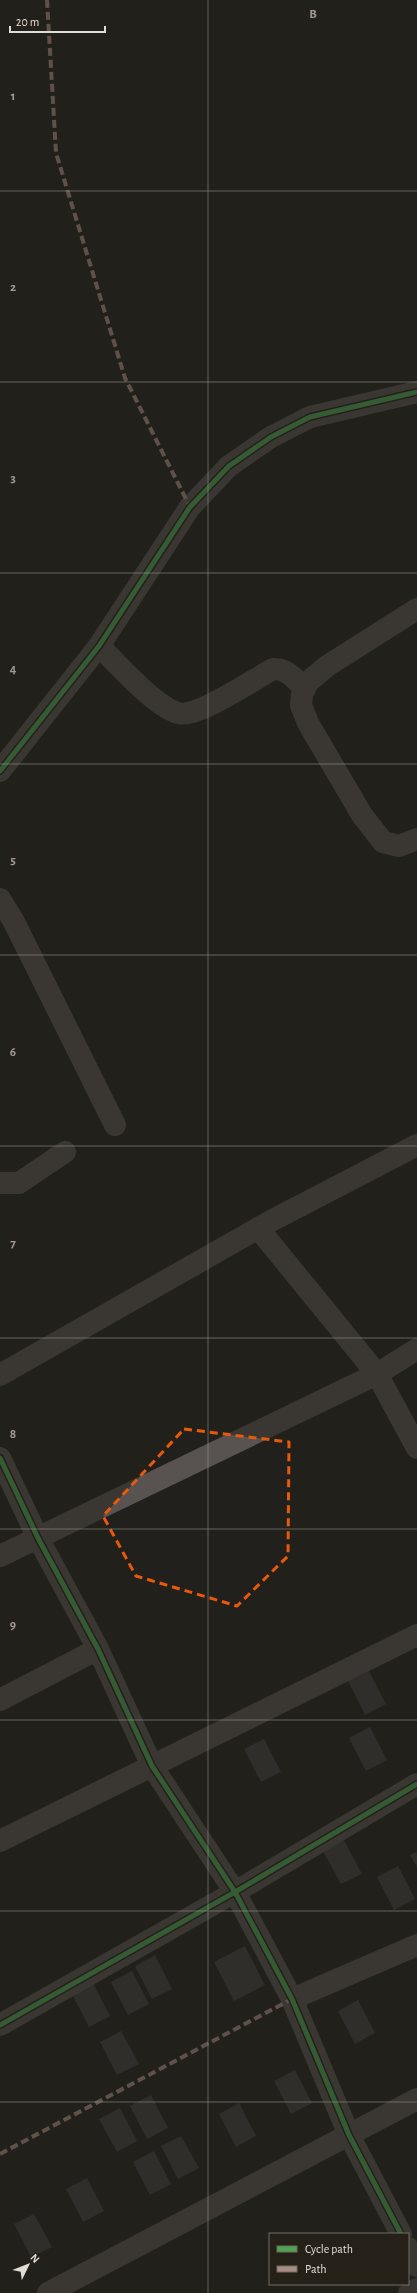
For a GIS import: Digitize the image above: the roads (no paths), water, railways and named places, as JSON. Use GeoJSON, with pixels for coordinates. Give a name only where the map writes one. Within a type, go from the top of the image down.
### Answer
{"type":"FeatureCollection","features":[{"type":"Feature","properties":{"kind":"street"},"geometry":{"type":"LineString","coordinates":[[0,771],[99,646],[190,507],[229,466],[272,437],[310,418],[417,392]]}},
{"type":"Feature","properties":{"kind":"street"},"geometry":{"type":"LineString","coordinates":[[417,609],[327,666],[308,682],[301,705],[308,724],[362,815],[382,842],[399,846],[417,839]]}},
{"type":"Feature","properties":{"kind":"street"},"geometry":{"type":"LineString","coordinates":[[99,646],[154,699],[178,714],[191,713],[212,705],[273,669],[280,668],[305,689]]}},
{"type":"Feature","properties":{"kind":"street"},"geometry":{"type":"LineString","coordinates":[[0,899],[13,920],[115,1125]]}},
{"type":"Feature","properties":{"kind":"street"},"geometry":{"type":"LineString","coordinates":[[0,1375],[258,1228],[417,1145]]}},
{"type":"Feature","properties":{"kind":"street"},"geometry":{"type":"LineString","coordinates":[[0,1183],[19,1183],[65,1152]]}},
{"type":"Feature","properties":{"kind":"street"},"geometry":{"type":"LineString","coordinates":[[258,1228],[377,1374],[417,1448]]}},
{"type":"Feature","properties":{"kind":"street"},"geometry":{"type":"LineString","coordinates":[[0,1556],[377,1374],[417,1349]]}},
{"type":"Feature","properties":{"kind":"street"},"geometry":{"type":"LineString","coordinates":[[0,1458],[38,1538],[98,1649],[152,1766],[234,1892],[292,1999],[349,2135],[400,2233]]}},
{"type":"Feature","properties":{"kind":"street"},"geometry":{"type":"LineString","coordinates":[[0,1841],[417,1635]]}},
{"type":"Feature","properties":{"kind":"street"},"geometry":{"type":"LineString","coordinates":[[0,1700],[98,1649]]}},
{"type":"Feature","properties":{"kind":"street"},"geometry":{"type":"LineString","coordinates":[[0,2025],[234,1892],[417,1784]]}},
{"type":"Feature","properties":{"kind":"street"},"geometry":{"type":"LineString","coordinates":[[292,1999],[417,1945]]}},
{"type":"Feature","properties":{"kind":"street"},"geometry":{"type":"LineString","coordinates":[[48,2293],[417,2099]]}},
{"type":"Feature","properties":{"kind":"street"},"geometry":{"type":"LineString","coordinates":[[409,2250],[417,2266]]}},
{"type":"Feature","properties":{"kind":"street"},"geometry":{"type":"LineString","coordinates":[[409,2293],[417,2289]]}}]}
